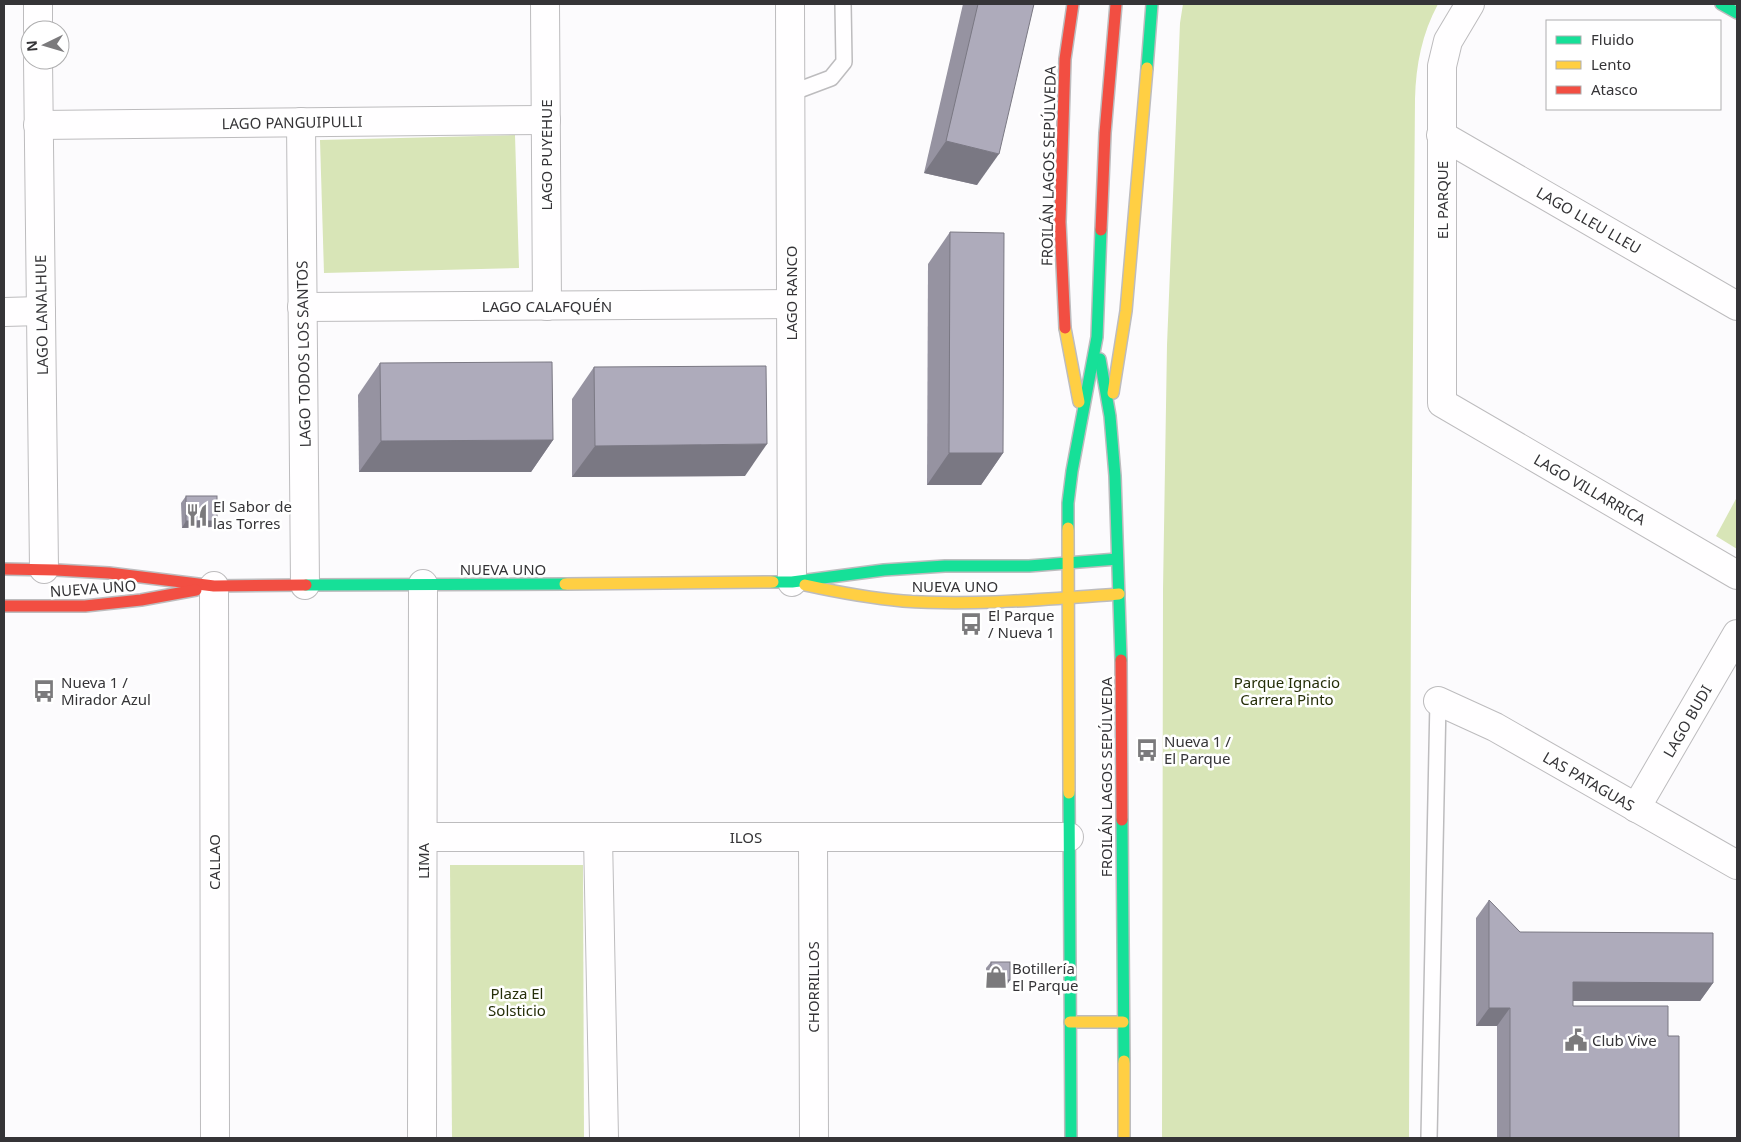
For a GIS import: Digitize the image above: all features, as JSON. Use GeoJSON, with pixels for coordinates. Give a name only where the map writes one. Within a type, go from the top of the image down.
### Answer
{"type":"FeatureCollection","features":[{"type":"Feature","properties":{"kind":"street"},"geometry":{"type":"LineString","coordinates":[[38,4],[38,20]]}},
{"type":"Feature","properties":{"kind":"street","name":"LAGO PUYEHUE"},"geometry":{"type":"LineString","coordinates":[[545,4],[547,306]]}},
{"type":"Feature","properties":{"kind":"street","name":"LAGO RANCO"},"geometry":{"type":"LineString","coordinates":[[790,4],[792,582]]}},
{"type":"Feature","properties":{"kind":"street","name":"FROILÁN LAGOS SEPÚLVEDA"},"geometry":{"type":"LineString","coordinates":[[1073,4],[1065,60],[1060,222],[1064,324],[1082,418]]}},
{"type":"Feature","properties":{"kind":"street","name":"FROILÁN LAGOS SEPÚLVEDA"},"geometry":{"type":"LineString","coordinates":[[1071,1138],[1068,504],[1072,471],[1097,337],[1104,134],[1116,4]]}},
{"type":"Feature","properties":{"kind":"street","name":"FROILÁN LAGOS SEPÚLVEDA"},"geometry":{"type":"LineString","coordinates":[[1110,416],[1126,311],[1152,4]]}},
{"type":"Feature","properties":{"kind":"street","name":"EL PARQUE"},"geometry":{"type":"LineString","coordinates":[[1442,403],[1442,66],[1444,53],[1454,30],[1470,4]]}},
{"type":"Feature","properties":{"kind":"street"},"geometry":{"type":"LineString","coordinates":[[1721,4],[1737,13]]}},
{"type":"Feature","properties":{"kind":"street","name":"LAGO LANALHUE"},"geometry":{"type":"LineString","coordinates":[[38,70],[44,569]]}},
{"type":"Feature","properties":{"kind":"street","name":"LAGO PANGUIPULLI"},"geometry":{"type":"LineString","coordinates":[[38,125],[546,120]]}},
{"type":"Feature","properties":{"kind":"street","name":"LAGO TODOS LOS SANTOS"},"geometry":{"type":"LineString","coordinates":[[300,122],[305,585]]}},
{"type":"Feature","properties":{"kind":"street","name":"LAGO LLEU LLEU"},"geometry":{"type":"LineString","coordinates":[[1441,135],[1737,306]]}},
{"type":"Feature","properties":{"kind":"street","name":"LAGO CALAFQUÉN"},"geometry":{"type":"LineString","coordinates":[[302,307],[791,304]]}},
{"type":"Feature","properties":{"kind":"street"},"geometry":{"type":"LineString","coordinates":[[4,312],[41,311]]}},
{"type":"Feature","properties":{"kind":"street","name":"FROILÁN LAGOS SEPÚLVEDA"},"geometry":{"type":"LineString","coordinates":[[1097,337],[1110,416],[1115,476],[1116,559],[1121,655],[1124,1138]]}},
{"type":"Feature","properties":{"kind":"street","name":"LAGO VILLARRICA"},"geometry":{"type":"LineString","coordinates":[[1442,403],[1737,575]]}},
{"type":"Feature","properties":{"kind":"street","name":"NUEVA UNO"},"geometry":{"type":"LineString","coordinates":[[4,569],[44,569],[137,575],[214,586],[792,582],[838,574],[884,570],[945,566],[1028,566],[1116,559]]}},
{"type":"Feature","properties":{"kind":"street","name":"NUEVA UNO"},"geometry":{"type":"LineString","coordinates":[[792,582],[842,593],[905,601],[992,602],[1118,594]]}},
{"type":"Feature","properties":{"kind":"street","name":"LIMA"},"geometry":{"type":"LineString","coordinates":[[422,1138],[423,584]]}},
{"type":"Feature","properties":{"kind":"street","name":"NUEVA UNO"},"geometry":{"type":"LineString","coordinates":[[4,606],[74,606],[120,603],[214,586]]}},
{"type":"Feature","properties":{"kind":"street","name":"CALLAO"},"geometry":{"type":"LineString","coordinates":[[214,586],[216,1138]]}},
{"type":"Feature","properties":{"kind":"street","name":"LAGO BUDI"},"geometry":{"type":"LineString","coordinates":[[1636,808],[1737,634]]}},
{"type":"Feature","properties":{"kind":"street","name":"LAS PATAGUAS"},"geometry":{"type":"LineString","coordinates":[[1438,701],[1495,727],[1737,865]]}},
{"type":"Feature","properties":{"kind":"street","name":"ILOS"},"geometry":{"type":"LineString","coordinates":[[423,837],[1069,837]]}},
{"type":"Feature","properties":{"kind":"street"},"geometry":{"type":"LineString","coordinates":[[598,837],[604,1138]]}},
{"type":"Feature","properties":{"kind":"street","name":"CHORRILLOS"},"geometry":{"type":"LineString","coordinates":[[813,837],[814,1138]]}},
{"type":"Feature","properties":{"kind":"street"},"geometry":{"type":"LineString","coordinates":[[1070,1022],[1123,1022]]}},
{"type":"Feature","properties":{"kind":"lane"},"geometry":{"type":"LineString","coordinates":[[791,93],[831,78],[844,62],[843,4]]}},
{"type":"Feature","properties":{"kind":"lane"},"geometry":{"type":"LineString","coordinates":[[1429,1138],[1438,701]]}},
{"type":"Feature","properties":{"kind":"green space","name":"Parque Ignacio Carrera Pinto"},"geometry":{"type":"Polygon","coordinates":[[[1183,4],[1438,4],[1432,15],[1421,50],[1415,99],[1409,1138],[1162,1138],[1163,590],[1167,345],[1180,23],[1183,4]]]}},
{"type":"Feature","properties":{"kind":"green space"},"geometry":{"type":"Polygon","coordinates":[[[515,135],[519,268],[324,273],[320,140],[515,135]]]}},
{"type":"Feature","properties":{"kind":"green space"},"geometry":{"type":"Polygon","coordinates":[[[1737,497],[1737,549],[1716,536],[1737,497]]]}},
{"type":"Feature","properties":{"kind":"green space","name":"Plaza El Solsticio"},"geometry":{"type":"Polygon","coordinates":[[[450,865],[583,865],[584,1138],[452,1138],[450,865]]]}},
{"type":"Feature","properties":{"kind":"building"},"geometry":{"type":"Polygon","coordinates":[[[978,4],[1034,4],[999,154],[946,141],[978,4]]]}},
{"type":"Feature","properties":{"kind":"building"},"geometry":{"type":"Polygon","coordinates":[[[950,232],[1004,233],[1003,453],[949,453],[950,232]]]}},
{"type":"Feature","properties":{"kind":"building"},"geometry":{"type":"Polygon","coordinates":[[[552,362],[553,440],[381,441],[380,363],[552,362]]]}},
{"type":"Feature","properties":{"kind":"building"},"geometry":{"type":"Polygon","coordinates":[[[766,366],[767,444],[595,446],[594,367],[766,366]]]}},
{"type":"Feature","properties":{"kind":"building","name":"El Sabor de las Torres"},"geometry":{"type":"Polygon","coordinates":[[[186,496],[217,496],[217,521],[186,521],[186,496]]]}},
{"type":"Feature","properties":{"kind":"building","name":"Club Vive"},"geometry":{"type":"Polygon","coordinates":[[[1489,900],[1520,932],[1713,933],[1713,983],[1573,982],[1573,1006],[1668,1006],[1668,1036],[1679,1036],[1679,1138],[1510,1138],[1510,1008],[1489,1008],[1489,900]]]}},
{"type":"Feature","properties":{"kind":"building"},"geometry":{"type":"Polygon","coordinates":[[[991,962],[1010,962],[1010,980],[991,980],[991,962]]]}},
{"type":"Feature","properties":{"kind":"traffic: fast"},"geometry":{"type":"LineString","coordinates":[[1147,68],[1152,4]]}},
{"type":"Feature","properties":{"kind":"traffic: fast"},"geometry":{"type":"LineString","coordinates":[[1721,4],[1737,13]]}},
{"type":"Feature","properties":{"kind":"traffic: fast"},"geometry":{"type":"LineString","coordinates":[[1068,528],[1068,503],[1072,471],[1097,337],[1101,230]]}},
{"type":"Feature","properties":{"kind":"traffic: fast"},"geometry":{"type":"LineString","coordinates":[[1100,359],[1110,416],[1115,476],[1121,660]]}},
{"type":"Feature","properties":{"kind":"traffic: fast"},"geometry":{"type":"LineString","coordinates":[[773,582],[792,582],[884,570],[945,566],[1029,566],[1117,559]]}},
{"type":"Feature","properties":{"kind":"traffic: fast"},"geometry":{"type":"LineString","coordinates":[[306,585],[565,584]]}},
{"type":"Feature","properties":{"kind":"traffic: fast"},"geometry":{"type":"LineString","coordinates":[[1069,793],[1071,1138]]}},
{"type":"Feature","properties":{"kind":"traffic: fast"},"geometry":{"type":"LineString","coordinates":[[1122,820],[1124,1061]]}},
{"type":"Feature","properties":{"kind":"traffic: slow"},"geometry":{"type":"LineString","coordinates":[[1113,393],[1126,311],[1147,68]]}},
{"type":"Feature","properties":{"kind":"traffic: slow"},"geometry":{"type":"LineString","coordinates":[[1065,328],[1079,402]]}},
{"type":"Feature","properties":{"kind":"traffic: slow"},"geometry":{"type":"LineString","coordinates":[[1068,528],[1069,793]]}},
{"type":"Feature","properties":{"kind":"traffic: slow"},"geometry":{"type":"LineString","coordinates":[[565,584],[773,582]]}},
{"type":"Feature","properties":{"kind":"traffic: slow"},"geometry":{"type":"LineString","coordinates":[[805,585],[903,601],[957,603],[1119,594]]}},
{"type":"Feature","properties":{"kind":"traffic: slow"},"geometry":{"type":"LineString","coordinates":[[1070,1022],[1123,1022]]}},
{"type":"Feature","properties":{"kind":"traffic: slow"},"geometry":{"type":"LineString","coordinates":[[1124,1061],[1124,1138]]}},
{"type":"Feature","properties":{"kind":"traffic: jam"},"geometry":{"type":"LineString","coordinates":[[1065,328],[1060,222],[1065,59],[1073,4]]}},
{"type":"Feature","properties":{"kind":"traffic: jam"},"geometry":{"type":"LineString","coordinates":[[1101,230],[1105,133],[1116,4]]}},
{"type":"Feature","properties":{"kind":"traffic: jam"},"geometry":{"type":"LineString","coordinates":[[4,569],[109,573],[214,586],[306,585]]}},
{"type":"Feature","properties":{"kind":"traffic: jam"},"geometry":{"type":"LineString","coordinates":[[4,606],[85,606],[141,600],[196,590]]}},
{"type":"Feature","properties":{"kind":"traffic: jam"},"geometry":{"type":"LineString","coordinates":[[1121,660],[1122,820]]}},
{"type":"Feature","properties":{"kind":"place","name":"El Sabor de las Torres"},"geometry":{"type":"Point","coordinates":[197,515]}},
{"type":"Feature","properties":{"kind":"place","name":"El Parque / Nueva 1"},"geometry":{"type":"Point","coordinates":[971,624]}},
{"type":"Feature","properties":{"kind":"place","name":"Nueva 1 / Mirador Azul"},"geometry":{"type":"Point","coordinates":[44,691]}},
{"type":"Feature","properties":{"kind":"place","name":"Nueva 1 / El Parque"},"geometry":{"type":"Point","coordinates":[1147,750]}},
{"type":"Feature","properties":{"kind":"place","name":"Botillería El Parque"},"geometry":{"type":"Point","coordinates":[996,977]}},
{"type":"Feature","properties":{"kind":"place","name":"Club Vive"},"geometry":{"type":"Point","coordinates":[1576,1040]}}]}
